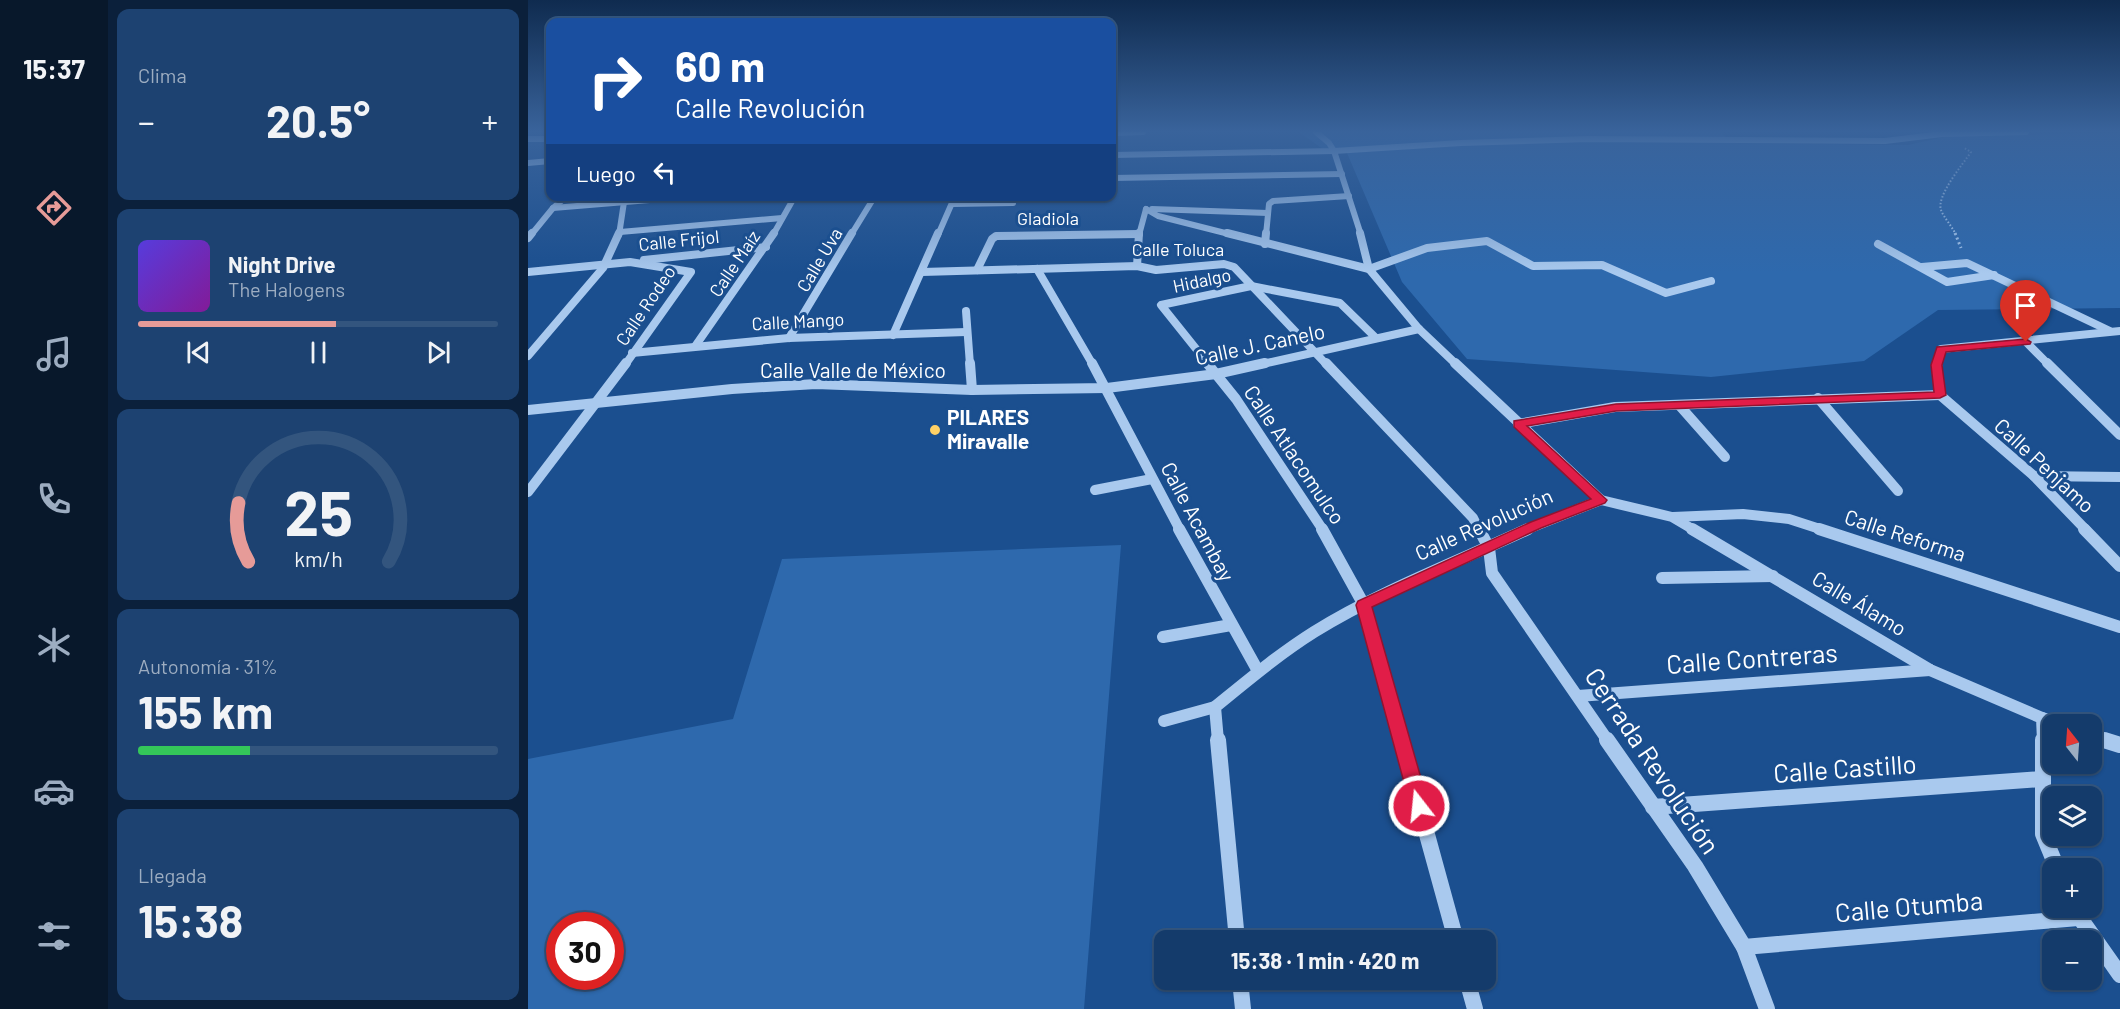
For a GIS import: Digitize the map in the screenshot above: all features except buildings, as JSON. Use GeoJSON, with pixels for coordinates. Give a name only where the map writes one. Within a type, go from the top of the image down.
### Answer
{"type":"FeatureCollection","features":[{"type":"Feature","properties":{"kind":"street","name":"Calle Revolución"},"geometry":{"type":"LineString","coordinates":[[1215,707],[1258,671],[1314,632],[1364,605],[1536,525],[1601,500],[1419,329],[1369,269],[1344,179]]}},
{"type":"Feature","properties":{"kind":"street"},"geometry":{"type":"LineString","coordinates":[[1265,244],[1269,204],[1280,200],[1349,196]]}},
{"type":"Feature","properties":{"kind":"street"},"geometry":{"type":"LineString","coordinates":[[528,238],[561,201]]}},
{"type":"Feature","properties":{"kind":"street"},"geometry":{"type":"LineString","coordinates":[[553,208],[636,201]]}},
{"type":"Feature","properties":{"kind":"street","name":"Calle Maíz"},"geometry":{"type":"LineString","coordinates":[[696,345],[766,247],[792,201]]}},
{"type":"Feature","properties":{"kind":"street","name":"Calle Uva"},"geometry":{"type":"LineString","coordinates":[[789,338],[872,201]]}},
{"type":"Feature","properties":{"kind":"street"},"geometry":{"type":"LineString","coordinates":[[893,335],[953,201]]}},
{"type":"Feature","properties":{"kind":"street"},"geometry":{"type":"LineString","coordinates":[[973,201],[1013,203]]}},
{"type":"Feature","properties":{"kind":"street"},"geometry":{"type":"LineString","coordinates":[[528,356],[605,264],[620,232],[624,202]]}},
{"type":"Feature","properties":{"kind":"street"},"geometry":{"type":"LineString","coordinates":[[1146,209],[1268,213]]}},
{"type":"Feature","properties":{"kind":"street"},"geometry":{"type":"LineString","coordinates":[[1146,209],[1158,216],[1369,269],[1427,248],[1487,241],[1533,266],[1602,265],[1666,293],[1711,281]]}},
{"type":"Feature","properties":{"kind":"street"},"geometry":{"type":"LineString","coordinates":[[1137,266],[1139,234],[1146,209]]}},
{"type":"Feature","properties":{"kind":"street"},"geometry":{"type":"LineString","coordinates":[[620,232],[782,218]]}},
{"type":"Feature","properties":{"kind":"street","name":"Gladiola"},"geometry":{"type":"LineString","coordinates":[[976,270],[992,239],[996,236],[1139,234]]}},
{"type":"Feature","properties":{"kind":"street"},"geometry":{"type":"LineString","coordinates":[[1878,244],[1947,282],[1994,275]]}},
{"type":"Feature","properties":{"kind":"street","name":"Calle Frijol"},"geometry":{"type":"LineString","coordinates":[[630,261],[766,247]]}},
{"type":"Feature","properties":{"kind":"street","name":"Calle Rodeo"},"geometry":{"type":"LineString","coordinates":[[528,272],[630,261],[691,272],[599,402],[528,492]]}},
{"type":"Feature","properties":{"kind":"street"},"geometry":{"type":"LineString","coordinates":[[1922,267],[1967,263],[2110,331]]}},
{"type":"Feature","properties":{"kind":"street","name":"Calle Toluca"},"geometry":{"type":"LineString","coordinates":[[922,272],[1137,266],[1156,270],[1224,264],[1234,267],[1473,518],[1489,548]]}},
{"type":"Feature","properties":{"kind":"street","name":"Calle Acambay"},"geometry":{"type":"LineString","coordinates":[[1037,269],[1107,388],[1152,479],[1258,671]]}},
{"type":"Feature","properties":{"kind":"street"},"geometry":{"type":"LineString","coordinates":[[1251,286],[1340,303],[1376,338]]}},
{"type":"Feature","properties":{"kind":"street","name":"Hidalgo"},"geometry":{"type":"LineString","coordinates":[[1161,305],[1251,286]]}},
{"type":"Feature","properties":{"kind":"street","name":"Calle Atlacomulco"},"geometry":{"type":"LineString","coordinates":[[1161,305],[1236,399],[1334,547],[1364,605],[1453,930]]}},
{"type":"Feature","properties":{"kind":"street"},"geometry":{"type":"LineString","coordinates":[[966,311],[972,390]]}},
{"type":"Feature","properties":{"kind":"street","name":"Calle J. Canelo"},"geometry":{"type":"LineString","coordinates":[[1107,388],[1216,374],[1419,329]]}},
{"type":"Feature","properties":{"kind":"street"},"geometry":{"type":"LineString","coordinates":[[1518,424],[1616,407],[1940,395],[1936,365],[1941,349],[2120,331]]}},
{"type":"Feature","properties":{"kind":"street","name":"Calle Mango"},"geometry":{"type":"LineString","coordinates":[[632,353],[696,345],[789,338],[966,332]]}},
{"type":"Feature","properties":{"kind":"street"},"geometry":{"type":"LineString","coordinates":[[2026,342],[2120,435]]}},
{"type":"Feature","properties":{"kind":"street","name":"Calle Valle de México"},"geometry":{"type":"LineString","coordinates":[[528,410],[732,389],[816,384],[972,390],[1107,388]]}},
{"type":"Feature","properties":{"kind":"street","name":"Calle Penjamo"},"geometry":{"type":"LineString","coordinates":[[1940,395],[2034,476],[2120,566]]}},
{"type":"Feature","properties":{"kind":"street"},"geometry":{"type":"LineString","coordinates":[[1818,398],[1898,491]]}},
{"type":"Feature","properties":{"kind":"street"},"geometry":{"type":"LineString","coordinates":[[1679,405],[1725,457]]}},
{"type":"Feature","properties":{"kind":"street"},"geometry":{"type":"LineString","coordinates":[[2034,476],[2120,477]]}},
{"type":"Feature","properties":{"kind":"street"},"geometry":{"type":"LineString","coordinates":[[1095,490],[1152,479]]}},
{"type":"Feature","properties":{"kind":"street","name":"Calle Álamo"},"geometry":{"type":"LineString","coordinates":[[1601,500],[1672,517],[1930,670],[2042,718]]}},
{"type":"Feature","properties":{"kind":"street","name":"Calle Reforma"},"geometry":{"type":"LineString","coordinates":[[1672,517],[1743,514],[1789,519],[2120,627]]}},
{"type":"Feature","properties":{"kind":"street","name":"Cerrada Revolución"},"geometry":{"type":"LineString","coordinates":[[1489,548],[1492,573],[1695,866],[1744,946],[1767,1009]]}},
{"type":"Feature","properties":{"kind":"street"},"geometry":{"type":"LineString","coordinates":[[1662,578],[1773,576]]}},
{"type":"Feature","properties":{"kind":"street"},"geometry":{"type":"LineString","coordinates":[[1163,638],[1231,625]]}},
{"type":"Feature","properties":{"kind":"street","name":"Calle Contreras"},"geometry":{"type":"LineString","coordinates":[[1578,696],[1930,670]]}},
{"type":"Feature","properties":{"kind":"street"},"geometry":{"type":"LineString","coordinates":[[1164,721],[1215,707],[1236,930]]}},
{"type":"Feature","properties":{"kind":"street"},"geometry":{"type":"LineString","coordinates":[[2102,739],[2120,745]]}},
{"type":"Feature","properties":{"kind":"street"},"geometry":{"type":"LineString","coordinates":[[2042,769],[2043,836],[2053,858]]}},
{"type":"Feature","properties":{"kind":"street","name":"Calle Castillo"},"geometry":{"type":"LineString","coordinates":[[1653,807],[2041,779]]}},
{"type":"Feature","properties":{"kind":"street","name":"Calle Otumba"},"geometry":{"type":"LineString","coordinates":[[1744,946],[2042,916]]}},
{"type":"Feature","properties":{"kind":"street"},"geometry":{"type":"LineString","coordinates":[[2080,918],[2120,975]]}},
{"type":"Feature","properties":{"kind":"street"},"geometry":{"type":"LineString","coordinates":[[1241,990],[1243,1009]]}},
{"type":"Feature","properties":{"kind":"street"},"geometry":{"type":"LineString","coordinates":[[1470,990],[1475,1009]]}},
{"type":"Feature","properties":{"kind":"path"},"geometry":{"type":"LineString","coordinates":[[1953,179],[1941,197],[1941,210],[1951,223],[1967,263]]}},
{"type":"Feature","properties":{"kind":"shaded area"},"geometry":{"type":"Polygon","coordinates":[[[1358,179],[2120,179],[2120,308],[1938,310],[1864,361],[1711,377],[1467,359],[1402,282],[1358,179]]]}},
{"type":"Feature","properties":{"kind":"shaded area"},"geometry":{"type":"Polygon","coordinates":[[[1121,545],[1084,1009],[528,1009],[528,759],[733,719],[782,559],[1121,545]]]}},
{"type":"Feature","properties":{"kind":"place","name":"PILARES Miravalle"},"geometry":{"type":"Point","coordinates":[935,430]}},
{"type":"Feature","properties":{"kind":"route"},"geometry":{"type":"LineString","coordinates":[[1419,806],[1364,605],[1536,525],[1601,500],[1518,424],[1559,415],[1616,407],[1940,395],[1936,365],[1941,349],[1966,345],[2026,342]]}}]}
